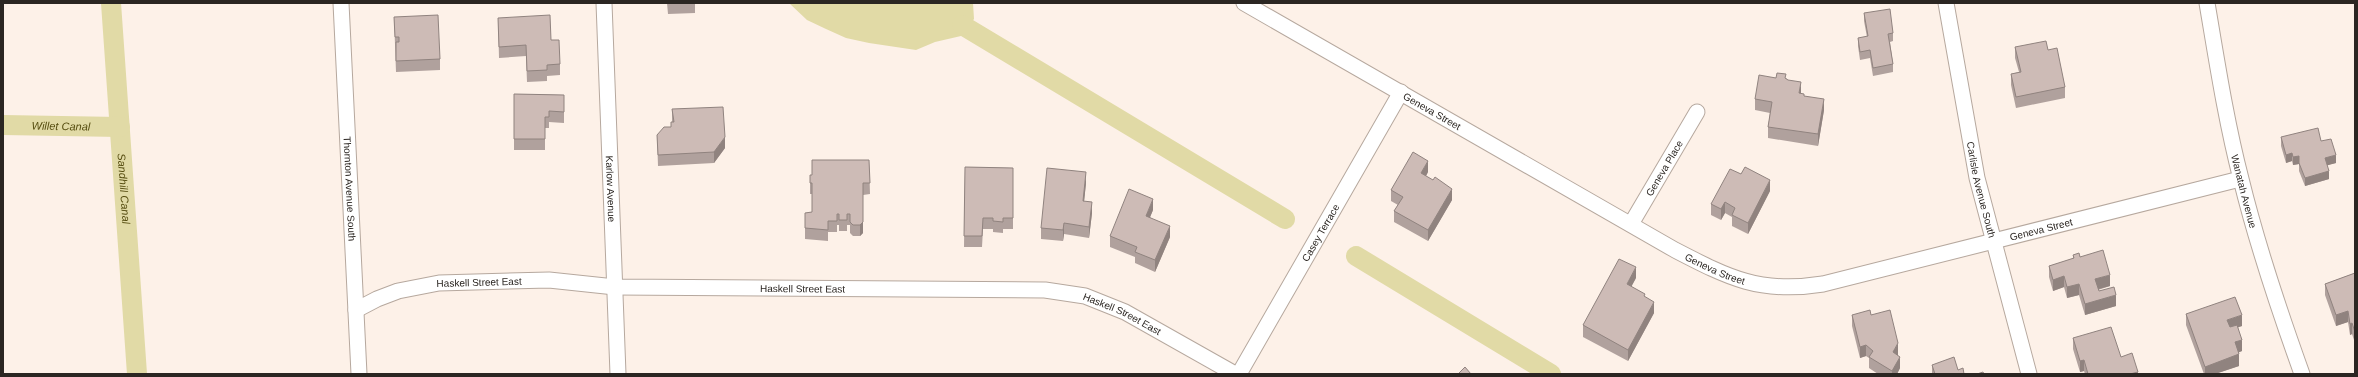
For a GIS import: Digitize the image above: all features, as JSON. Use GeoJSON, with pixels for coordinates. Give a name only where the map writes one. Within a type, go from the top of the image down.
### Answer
{"type":"FeatureCollection","features":[{"type":"Feature","properties":{"kind":"street","name":"Thornton Avenue South"},"geometry":{"type":"LineString","coordinates":[[341,3],[359,374]]}},
{"type":"Feature","properties":{"kind":"street","name":"Karlow Avenue"},"geometry":{"type":"LineString","coordinates":[[604,3],[618,374]]}},
{"type":"Feature","properties":{"kind":"street","name":"Geneva Street"},"geometry":{"type":"LineString","coordinates":[[1244,3],[1718,273],[1758,285],[1778,288],[1823,284],[1992,240],[2240,179]]}},
{"type":"Feature","properties":{"kind":"street","name":"Carlisle Avenue South"},"geometry":{"type":"LineString","coordinates":[[1946,3],[1975,170],[1992,240],[2029,374]]}},
{"type":"Feature","properties":{"kind":"street","name":"Wanatah Avenue"},"geometry":{"type":"LineString","coordinates":[[2207,3],[2226,113],[2240,179],[2252,224],[2302,374]]}},
{"type":"Feature","properties":{"kind":"street","name":"Casey Terrace"},"geometry":{"type":"LineString","coordinates":[[1239,374],[1401,92]]}},
{"type":"Feature","properties":{"kind":"street","name":"Geneva Place"},"geometry":{"type":"LineString","coordinates":[[1631,224],[1697,112]]}},
{"type":"Feature","properties":{"kind":"street","name":"Haskell Street East"},"geometry":{"type":"LineString","coordinates":[[356,310],[377,299],[398,292],[438,283],[549,280],[615,287],[954,288],[1045,290],[1085,296],[1125,312],[1235,374]]}},
{"type":"Feature","properties":{"kind":"shaded area"},"geometry":{"type":"Polygon","coordinates":[[[789,3],[973,3],[974,19],[961,36],[935,42],[916,50],[846,38],[807,20],[789,3]]]}},
{"type":"Feature","properties":{"kind":"building"},"geometry":{"type":"Polygon","coordinates":[[[1890,9],[1893,33],[1888,34],[1893,64],[1873,68],[1870,50],[1860,52],[1858,38],[1868,36],[1864,13],[1890,9]]]}},
{"type":"Feature","properties":{"kind":"building"},"geometry":{"type":"Polygon","coordinates":[[[438,15],[440,59],[396,61],[396,42],[399,42],[399,37],[395,37],[394,17],[438,15]]]}},
{"type":"Feature","properties":{"kind":"building"},"geometry":{"type":"Polygon","coordinates":[[[550,15],[551,40],[559,40],[560,64],[547,65],[547,70],[527,71],[526,45],[499,47],[498,18],[550,15]]]}},
{"type":"Feature","properties":{"kind":"building"},"geometry":{"type":"Polygon","coordinates":[[[2046,41],[2048,50],[2057,48],[2065,87],[2016,97],[2011,74],[2021,72],[2015,47],[2046,41]]]}},
{"type":"Feature","properties":{"kind":"building"},"geometry":{"type":"Polygon","coordinates":[[[1777,73],[1786,74],[1785,78],[1788,80],[1801,82],[1799,93],[1804,94],[1804,96],[1824,99],[1818,134],[1768,127],[1772,102],[1755,99],[1759,75],[1776,78],[1777,73]]]}},
{"type":"Feature","properties":{"kind":"building"},"geometry":{"type":"Polygon","coordinates":[[[514,94],[564,95],[564,112],[549,111],[549,117],[545,117],[545,139],[514,139],[514,94]]]}},
{"type":"Feature","properties":{"kind":"building"},"geometry":{"type":"Polygon","coordinates":[[[723,107],[725,137],[714,152],[658,155],[657,135],[664,127],[671,127],[671,122],[674,122],[672,109],[723,107]]]}},
{"type":"Feature","properties":{"kind":"building"},"geometry":{"type":"Polygon","coordinates":[[[2318,128],[2321,141],[2331,139],[2336,155],[2325,158],[2329,171],[2305,178],[2299,163],[2299,156],[2293,157],[2292,153],[2286,155],[2281,137],[2318,128]]]}},
{"type":"Feature","properties":{"kind":"building"},"geometry":{"type":"Polygon","coordinates":[[[1413,152],[1428,161],[1421,173],[1433,180],[1435,177],[1452,189],[1428,230],[1394,211],[1403,197],[1391,190],[1413,152]]]}},
{"type":"Feature","properties":{"kind":"building"},"geometry":{"type":"Polygon","coordinates":[[[812,160],[869,160],[870,183],[863,183],[863,222],[860,225],[853,225],[850,222],[850,214],[847,214],[847,220],[839,220],[839,214],[837,214],[837,221],[828,221],[828,230],[805,228],[805,213],[812,212],[812,183],[810,183],[810,175],[812,175],[812,160]]]}},
{"type":"Feature","properties":{"kind":"building"},"geometry":{"type":"Polygon","coordinates":[[[965,167],[1013,168],[1013,218],[1003,218],[1003,222],[993,221],[993,218],[983,218],[982,236],[964,236],[965,167]]]}},
{"type":"Feature","properties":{"kind":"building"},"geometry":{"type":"Polygon","coordinates":[[[1745,167],[1770,180],[1748,223],[1732,215],[1735,208],[1725,202],[1721,209],[1711,204],[1730,169],[1741,174],[1745,167]]]}},
{"type":"Feature","properties":{"kind":"building"},"geometry":{"type":"Polygon","coordinates":[[[1047,168],[1086,172],[1083,201],[1092,202],[1089,227],[1064,223],[1063,230],[1041,228],[1047,168]]]}},
{"type":"Feature","properties":{"kind":"building"},"geometry":{"type":"Polygon","coordinates":[[[1129,189],[1153,199],[1146,216],[1170,226],[1155,260],[1135,252],[1137,247],[1110,236],[1129,189]]]}},
{"type":"Feature","properties":{"kind":"building"},"geometry":{"type":"Polygon","coordinates":[[[2103,250],[2110,275],[2095,279],[2099,291],[2114,287],[2116,295],[2085,304],[2079,284],[2067,287],[2064,276],[2053,280],[2049,266],[2074,258],[2073,255],[2079,253],[2080,257],[2103,250]]]}},
{"type":"Feature","properties":{"kind":"building"},"geometry":{"type":"Polygon","coordinates":[[[1619,259],[1636,267],[1627,284],[1645,294],[1644,296],[1654,302],[1628,350],[1583,325],[1619,259]]]}},
{"type":"Feature","properties":{"kind":"building"},"geometry":{"type":"Polygon","coordinates":[[[2355,273],[2355,332],[2352,323],[2350,324],[2348,311],[2336,315],[2325,284],[2355,273]]]}},
{"type":"Feature","properties":{"kind":"building"},"geometry":{"type":"Polygon","coordinates":[[[2235,297],[2242,315],[2227,320],[2230,327],[2237,325],[2242,340],[2235,342],[2239,354],[2205,367],[2186,314],[2235,297]]]}},
{"type":"Feature","properties":{"kind":"building"},"geometry":{"type":"Polygon","coordinates":[[[1870,310],[1871,315],[1890,310],[1898,343],[1893,352],[1900,357],[1892,371],[1869,357],[1873,351],[1866,345],[1860,347],[1852,315],[1870,310]]]}},
{"type":"Feature","properties":{"kind":"building"},"geometry":{"type":"Polygon","coordinates":[[[2111,327],[2121,357],[2132,353],[2138,372],[2130,374],[2088,374],[2084,360],[2080,361],[2073,338],[2111,327]]]}},
{"type":"Feature","properties":{"kind":"building"},"geometry":{"type":"Polygon","coordinates":[[[1954,357],[1958,370],[1963,368],[1964,374],[1935,374],[1932,365],[1954,357]]]}},
{"type":"Feature","properties":{"kind":"building"},"geometry":{"type":"Polygon","coordinates":[[[1465,367],[1471,374],[1458,374],[1465,367]]]}},
{"type":"Feature","properties":{"kind":"waterway","name":"Sandhill Canal"},"geometry":{"type":"LineString","coordinates":[[111,3],[137,374]]}},
{"type":"Feature","properties":{"kind":"waterway"},"geometry":{"type":"LineString","coordinates":[[962,25],[1285,219]]}},
{"type":"Feature","properties":{"kind":"waterway","name":"Willet Canal"},"geometry":{"type":"LineString","coordinates":[[3,125],[120,127]]}},
{"type":"Feature","properties":{"kind":"waterway"},"geometry":{"type":"LineString","coordinates":[[1356,256],[1551,374]]}}]}
